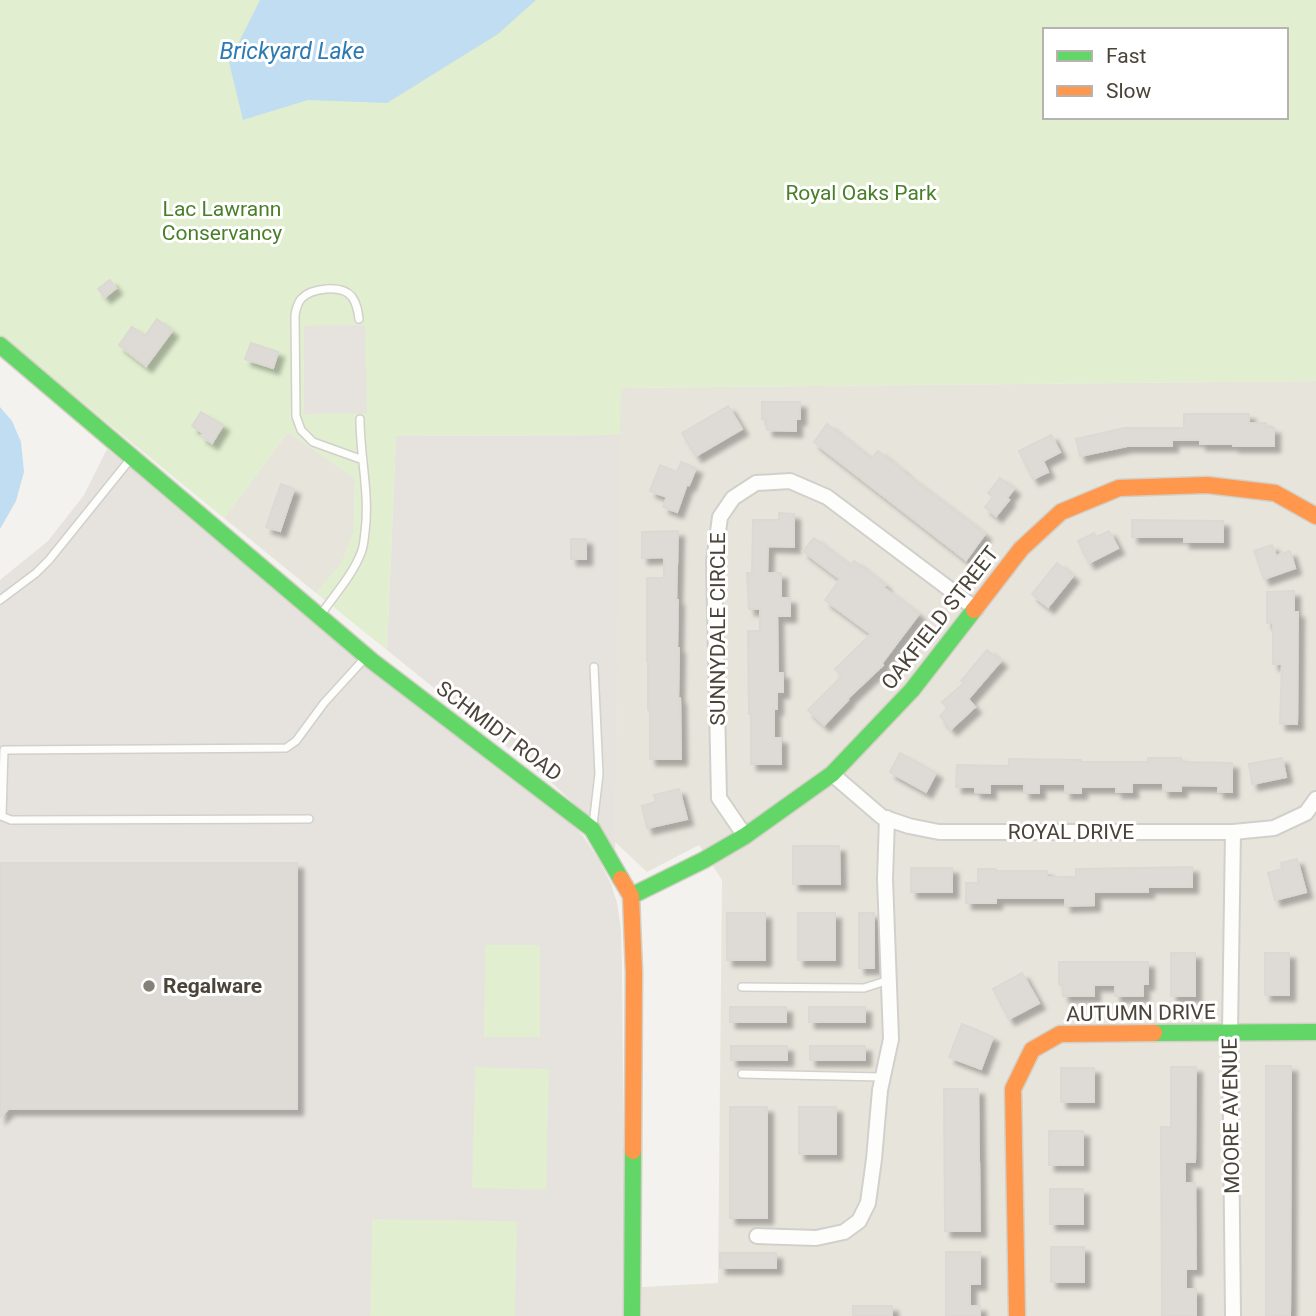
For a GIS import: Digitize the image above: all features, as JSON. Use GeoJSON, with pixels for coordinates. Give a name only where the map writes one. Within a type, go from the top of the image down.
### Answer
{"type":"FeatureCollection","features":[{"type":"Feature","properties":{"kind":"street","name":"SCHMIDT ROAD"},"geometry":{"type":"LineString","coordinates":[[0,345],[367,657],[593,829],[631,896],[634,972],[632,1316]]}},
{"type":"Feature","properties":{"kind":"street","name":"SUNNYDALE CIRCLE"},"geometry":{"type":"LineString","coordinates":[[745,836],[719,798],[714,562],[720,517],[733,498],[756,483],[790,481],[827,497],[976,609]]}},
{"type":"Feature","properties":{"kind":"street","name":"OAKFIELD STREET"},"geometry":{"type":"LineString","coordinates":[[631,896],[704,860],[745,836],[832,774],[912,691],[1021,549],[1061,512],[1119,488],[1207,485],[1275,493],[1316,516]]}},
{"type":"Feature","properties":{"kind":"street","name":"ROYAL DRIVE"},"geometry":{"type":"LineString","coordinates":[[832,774],[883,817],[909,826],[939,831],[1233,831],[1274,828],[1306,813],[1316,799]]}},
{"type":"Feature","properties":{"kind":"street"},"geometry":{"type":"LineString","coordinates":[[757,1236],[816,1238],[844,1232],[859,1221],[868,1203],[883,1077],[891,1039],[885,879],[887,818]]}},
{"type":"Feature","properties":{"kind":"street","name":"MOORE AVENUE"},"geometry":{"type":"LineString","coordinates":[[1233,831],[1230,1032],[1233,1316]]}},
{"type":"Feature","properties":{"kind":"street","name":"AUTUMN DRIVE"},"geometry":{"type":"LineString","coordinates":[[1017,1316],[1013,1089],[1032,1050],[1060,1034],[1316,1032]]}},
{"type":"Feature","properties":{"kind":"lane"},"geometry":{"type":"LineString","coordinates":[[359,319],[357,305],[351,295],[340,290],[311,292],[302,298],[295,315],[295,397],[296,416],[301,430],[313,442],[363,460]]}},
{"type":"Feature","properties":{"kind":"lane"},"geometry":{"type":"LineString","coordinates":[[319,616],[354,569],[363,549],[367,520],[360,419]]}},
{"type":"Feature","properties":{"kind":"lane"},"geometry":{"type":"LineString","coordinates":[[0,600],[49,560],[132,457]]}},
{"type":"Feature","properties":{"kind":"lane"},"geometry":{"type":"LineString","coordinates":[[309,819],[11,820],[1,816],[4,750],[285,748],[296,741],[324,703],[367,657]]}},
{"type":"Feature","properties":{"kind":"lane"},"geometry":{"type":"LineString","coordinates":[[593,829],[599,774],[594,667]]}},
{"type":"Feature","properties":{"kind":"lane"},"geometry":{"type":"LineString","coordinates":[[742,987],[863,988],[889,979]]}},
{"type":"Feature","properties":{"kind":"lane"},"geometry":{"type":"LineString","coordinates":[[742,1074],[883,1077]]}},
{"type":"Feature","properties":{"kind":"shaded area"},"geometry":{"type":"Polygon","coordinates":[[[365,325],[367,413],[304,414],[304,326],[365,325]]]}},
{"type":"Feature","properties":{"kind":"shaded area"},"geometry":{"type":"Polygon","coordinates":[[[1316,381],[1316,1316],[642,1316],[642,1287],[718,1283],[722,880],[699,845],[647,872],[615,842],[620,388],[1316,381]]]}},
{"type":"Feature","properties":{"kind":"shaded area"},"geometry":{"type":"Polygon","coordinates":[[[288,432],[355,478],[354,531],[342,563],[316,593],[224,518],[288,432]]]}},
{"type":"Feature","properties":{"kind":"shaded area"},"geometry":{"type":"Polygon","coordinates":[[[620,435],[615,856],[581,810],[552,783],[387,650],[396,436],[620,435]]]}},
{"type":"Feature","properties":{"kind":"shaded area"},"geometry":{"type":"Polygon","coordinates":[[[107,449],[566,818],[583,836],[599,860],[617,903],[621,930],[625,1316],[0,1316],[0,580],[48,541],[84,495],[107,449]]]}},
{"type":"Feature","properties":{"kind":"green space"},"geometry":{"type":"Polygon","coordinates":[[[0,0],[1316,0],[1316,381],[621,388],[620,435],[396,436],[387,650],[316,593],[342,563],[354,531],[355,478],[288,432],[224,518],[0,335],[0,0]]]}},
{"type":"Feature","properties":{"kind":"green space"},"geometry":{"type":"Polygon","coordinates":[[[485,945],[540,945],[540,1037],[484,1037],[485,945]]]}},
{"type":"Feature","properties":{"kind":"green space"},"geometry":{"type":"Polygon","coordinates":[[[475,1067],[549,1069],[546,1190],[472,1188],[475,1067]]]}},
{"type":"Feature","properties":{"kind":"green space"},"geometry":{"type":"Polygon","coordinates":[[[372,1219],[517,1221],[515,1316],[370,1316],[372,1219]]]}},
{"type":"Feature","properties":{"kind":"water","name":"Brickyard Lake"},"geometry":{"type":"Polygon","coordinates":[[[260,0],[536,0],[498,34],[387,103],[308,100],[243,120],[229,62],[260,0]]]}},
{"type":"Feature","properties":{"kind":"water"},"geometry":{"type":"Polygon","coordinates":[[[0,407],[12,421],[21,442],[24,472],[16,501],[0,529],[0,407]]]}},
{"type":"Feature","properties":{"kind":"building"},"geometry":{"type":"Polygon","coordinates":[[[110,280],[116,288],[105,297],[98,289],[110,280]]]}},
{"type":"Feature","properties":{"kind":"building"},"geometry":{"type":"Polygon","coordinates":[[[157,319],[172,331],[146,366],[119,345],[132,327],[145,336],[157,319]]]}},
{"type":"Feature","properties":{"kind":"building"},"geometry":{"type":"Polygon","coordinates":[[[251,343],[278,352],[273,368],[245,359],[251,343]]]}},
{"type":"Feature","properties":{"kind":"building"},"geometry":{"type":"Polygon","coordinates":[[[762,402],[800,402],[800,419],[796,419],[796,431],[767,430],[767,419],[762,419],[762,402]]]}},
{"type":"Feature","properties":{"kind":"building"},"geometry":{"type":"Polygon","coordinates":[[[728,406],[742,429],[696,456],[682,433],[728,406]]]}},
{"type":"Feature","properties":{"kind":"building"},"geometry":{"type":"Polygon","coordinates":[[[201,412],[223,425],[212,443],[192,426],[201,412]]]}},
{"type":"Feature","properties":{"kind":"building"},"geometry":{"type":"Polygon","coordinates":[[[1184,414],[1249,414],[1249,423],[1266,423],[1266,428],[1274,428],[1274,446],[1233,446],[1200,444],[1200,440],[1172,440],[1172,446],[1127,446],[1080,456],[1076,439],[1124,428],[1184,428],[1184,414]]]}},
{"type":"Feature","properties":{"kind":"building"},"geometry":{"type":"Polygon","coordinates":[[[827,424],[871,459],[878,451],[985,534],[966,560],[814,442],[827,424]]]}},
{"type":"Feature","properties":{"kind":"building"},"geometry":{"type":"Polygon","coordinates":[[[1051,435],[1060,452],[1043,461],[1048,472],[1033,479],[1019,451],[1051,435]]]}},
{"type":"Feature","properties":{"kind":"building"},"geometry":{"type":"Polygon","coordinates":[[[681,462],[696,468],[677,512],[663,507],[667,497],[650,491],[660,465],[677,472],[681,462]]]}},
{"type":"Feature","properties":{"kind":"building"},"geometry":{"type":"Polygon","coordinates":[[[1000,478],[1014,489],[996,516],[985,507],[993,497],[988,493],[1000,478]]]}},
{"type":"Feature","properties":{"kind":"building"},"geometry":{"type":"Polygon","coordinates":[[[281,484],[294,489],[280,531],[266,527],[281,484]]]}},
{"type":"Feature","properties":{"kind":"building"},"geometry":{"type":"Polygon","coordinates":[[[779,513],[794,514],[794,547],[768,546],[767,573],[781,573],[781,598],[790,598],[790,616],[777,616],[778,673],[783,673],[783,692],[777,692],[774,738],[781,738],[781,764],[751,764],[748,631],[760,631],[760,609],[749,609],[747,573],[752,573],[753,520],[779,520],[779,513]]]}},
{"type":"Feature","properties":{"kind":"building"},"geometry":{"type":"Polygon","coordinates":[[[1132,520],[1223,521],[1223,542],[1184,542],[1184,537],[1132,537],[1132,520]]]}},
{"type":"Feature","properties":{"kind":"building"},"geometry":{"type":"Polygon","coordinates":[[[678,531],[676,600],[681,759],[650,759],[647,578],[664,578],[664,557],[642,558],[642,532],[678,531]]]}},
{"type":"Feature","properties":{"kind":"building"},"geometry":{"type":"Polygon","coordinates":[[[1109,531],[1118,548],[1089,563],[1078,541],[1094,533],[1096,537],[1109,531]]]}},
{"type":"Feature","properties":{"kind":"building"},"geometry":{"type":"Polygon","coordinates":[[[814,538],[850,566],[854,561],[919,614],[883,665],[824,725],[808,710],[842,676],[835,669],[871,634],[825,600],[840,579],[803,551],[814,538]]]}},
{"type":"Feature","properties":{"kind":"building"},"geometry":{"type":"Polygon","coordinates":[[[571,539],[586,539],[586,559],[571,559],[571,539]]]}},
{"type":"Feature","properties":{"kind":"building"},"geometry":{"type":"Polygon","coordinates":[[[1272,545],[1276,556],[1290,551],[1295,568],[1264,579],[1254,551],[1272,545]]]}},
{"type":"Feature","properties":{"kind":"building"},"geometry":{"type":"Polygon","coordinates":[[[1057,563],[1073,576],[1048,607],[1032,594],[1057,563]]]}},
{"type":"Feature","properties":{"kind":"building"},"geometry":{"type":"Polygon","coordinates":[[[1294,591],[1294,612],[1298,612],[1297,724],[1280,724],[1282,664],[1273,664],[1273,623],[1267,623],[1267,592],[1294,591]]]}},
{"type":"Feature","properties":{"kind":"building"},"geometry":{"type":"Polygon","coordinates":[[[987,650],[1001,661],[968,699],[975,707],[951,729],[940,716],[948,708],[942,702],[964,683],[961,681],[987,650]]]}},
{"type":"Feature","properties":{"kind":"building"},"geometry":{"type":"Polygon","coordinates":[[[900,753],[936,773],[926,792],[890,772],[900,753]]]}},
{"type":"Feature","properties":{"kind":"building"},"geometry":{"type":"Polygon","coordinates":[[[1148,758],[1232,763],[1232,792],[1218,792],[1218,786],[1181,785],[1181,791],[1163,791],[1163,783],[1132,783],[1132,792],[1116,792],[1116,787],[1081,787],[1081,793],[1065,793],[1065,784],[1039,784],[1039,793],[1024,793],[1024,784],[990,784],[990,793],[975,792],[975,787],[956,787],[957,765],[1009,766],[1009,759],[1148,762],[1148,758]]]}},
{"type":"Feature","properties":{"kind":"building"},"geometry":{"type":"Polygon","coordinates":[[[1282,758],[1286,777],[1252,784],[1249,764],[1282,758]]]}},
{"type":"Feature","properties":{"kind":"building"},"geometry":{"type":"Polygon","coordinates":[[[679,789],[687,819],[647,828],[642,806],[656,802],[654,795],[679,789]]]}},
{"type":"Feature","properties":{"kind":"building"},"geometry":{"type":"Polygon","coordinates":[[[793,846],[839,846],[840,884],[793,884],[793,846]]]}},
{"type":"Feature","properties":{"kind":"building"},"geometry":{"type":"Polygon","coordinates":[[[1297,859],[1306,892],[1275,900],[1268,873],[1282,869],[1281,863],[1297,859]]]}},
{"type":"Feature","properties":{"kind":"building","name":"Regalware"},"geometry":{"type":"Polygon","coordinates":[[[0,863],[297,863],[297,1109],[8,1109],[0,1117],[0,863]]]}},
{"type":"Feature","properties":{"kind":"building"},"geometry":{"type":"Polygon","coordinates":[[[1192,867],[1192,887],[1148,887],[1148,892],[1094,892],[1094,905],[1065,906],[1065,898],[996,898],[996,903],[966,903],[966,883],[978,883],[978,869],[1047,871],[1047,877],[1076,877],[1076,869],[1192,867]]]}},
{"type":"Feature","properties":{"kind":"building"},"geometry":{"type":"Polygon","coordinates":[[[911,868],[952,868],[952,892],[911,892],[911,868]]]}},
{"type":"Feature","properties":{"kind":"building"},"geometry":{"type":"Polygon","coordinates":[[[727,913],[765,913],[765,960],[727,960],[727,913]]]}},
{"type":"Feature","properties":{"kind":"building"},"geometry":{"type":"Polygon","coordinates":[[[798,913],[835,913],[835,960],[798,960],[798,913]]]}},
{"type":"Feature","properties":{"kind":"building"},"geometry":{"type":"Polygon","coordinates":[[[859,913],[874,913],[874,968],[859,968],[859,913]]]}},
{"type":"Feature","properties":{"kind":"building"},"geometry":{"type":"Polygon","coordinates":[[[1171,953],[1195,953],[1195,996],[1171,996],[1171,953]]]}},
{"type":"Feature","properties":{"kind":"building"},"geometry":{"type":"Polygon","coordinates":[[[1265,953],[1289,953],[1289,995],[1265,995],[1265,953]]]}},
{"type":"Feature","properties":{"kind":"building"},"geometry":{"type":"Polygon","coordinates":[[[1059,962],[1148,962],[1148,984],[1143,984],[1143,996],[1115,996],[1115,985],[1094,985],[1094,996],[1063,996],[1063,985],[1059,985],[1059,962]]]}},
{"type":"Feature","properties":{"kind":"building"},"geometry":{"type":"Polygon","coordinates":[[[1022,973],[1039,1003],[1009,1019],[993,989],[1022,973]]]}},
{"type":"Feature","properties":{"kind":"building"},"geometry":{"type":"Polygon","coordinates":[[[730,1007],[786,1007],[786,1022],[730,1022],[730,1007]]]}},
{"type":"Feature","properties":{"kind":"building"},"geometry":{"type":"Polygon","coordinates":[[[809,1007],[865,1007],[865,1022],[809,1022],[809,1007]]]}},
{"type":"Feature","properties":{"kind":"building"},"geometry":{"type":"Polygon","coordinates":[[[962,1024],[993,1037],[981,1069],[949,1057],[962,1024]]]}},
{"type":"Feature","properties":{"kind":"building"},"geometry":{"type":"Polygon","coordinates":[[[731,1046],[787,1046],[787,1060],[731,1060],[731,1046]]]}},
{"type":"Feature","properties":{"kind":"building"},"geometry":{"type":"Polygon","coordinates":[[[810,1046],[865,1046],[865,1060],[810,1060],[810,1046]]]}},
{"type":"Feature","properties":{"kind":"building"},"geometry":{"type":"Polygon","coordinates":[[[1266,1066],[1291,1066],[1290,1316],[1266,1316],[1266,1066]]]}},
{"type":"Feature","properties":{"kind":"building"},"geometry":{"type":"Polygon","coordinates":[[[1171,1067],[1196,1067],[1195,1162],[1185,1162],[1185,1183],[1195,1183],[1196,1269],[1186,1269],[1186,1289],[1196,1289],[1196,1316],[1162,1316],[1161,1127],[1171,1127],[1171,1067]]]}},
{"type":"Feature","properties":{"kind":"building"},"geometry":{"type":"Polygon","coordinates":[[[1061,1068],[1094,1068],[1094,1102],[1061,1102],[1061,1068]]]}},
{"type":"Feature","properties":{"kind":"building"},"geometry":{"type":"Polygon","coordinates":[[[944,1089],[978,1089],[980,1231],[945,1231],[944,1089]]]}},
{"type":"Feature","properties":{"kind":"building"},"geometry":{"type":"Polygon","coordinates":[[[730,1107],[767,1107],[767,1218],[730,1218],[730,1107]]]}},
{"type":"Feature","properties":{"kind":"building"},"geometry":{"type":"Polygon","coordinates":[[[799,1107],[836,1107],[836,1154],[799,1154],[799,1107]]]}},
{"type":"Feature","properties":{"kind":"building"},"geometry":{"type":"Polygon","coordinates":[[[1049,1131],[1083,1131],[1083,1165],[1049,1165],[1049,1131]]]}},
{"type":"Feature","properties":{"kind":"building"},"geometry":{"type":"Polygon","coordinates":[[[1050,1189],[1083,1189],[1083,1224],[1050,1224],[1050,1189]]]}},
{"type":"Feature","properties":{"kind":"building"},"geometry":{"type":"Polygon","coordinates":[[[1051,1247],[1084,1247],[1084,1282],[1051,1282],[1051,1247]]]}},
{"type":"Feature","properties":{"kind":"building"},"geometry":{"type":"Polygon","coordinates":[[[946,1252],[980,1252],[980,1284],[970,1284],[970,1306],[980,1306],[980,1316],[946,1316],[946,1252]]]}},
{"type":"Feature","properties":{"kind":"building"},"geometry":{"type":"Polygon","coordinates":[[[720,1253],[776,1253],[776,1268],[720,1268],[720,1253]]]}},
{"type":"Feature","properties":{"kind":"building"},"geometry":{"type":"Polygon","coordinates":[[[853,1306],[892,1306],[892,1316],[853,1316],[853,1306]]]}},
{"type":"Feature","properties":{"kind":"traffic: fast"},"geometry":{"type":"LineString","coordinates":[[0,345],[372,661],[592,829],[621,879]]}},
{"type":"Feature","properties":{"kind":"traffic: fast"},"geometry":{"type":"LineString","coordinates":[[631,896],[704,860],[745,836],[832,774],[912,690],[974,610]]}},
{"type":"Feature","properties":{"kind":"traffic: fast"},"geometry":{"type":"LineString","coordinates":[[1154,1033],[1316,1032]]}},
{"type":"Feature","properties":{"kind":"traffic: fast"},"geometry":{"type":"LineString","coordinates":[[632,1316],[633,1151]]}},
{"type":"Feature","properties":{"kind":"traffic: slow"},"geometry":{"type":"LineString","coordinates":[[974,610],[1021,549],[1061,512],[1119,488],[1207,485],[1275,493],[1316,516]]}},
{"type":"Feature","properties":{"kind":"traffic: slow"},"geometry":{"type":"LineString","coordinates":[[621,879],[631,896],[634,973],[633,1151]]}},
{"type":"Feature","properties":{"kind":"traffic: slow"},"geometry":{"type":"LineString","coordinates":[[1017,1316],[1013,1089],[1032,1050],[1060,1034],[1154,1033]]}},
{"type":"Feature","properties":{"kind":"place","name":"Regalware"},"geometry":{"type":"Point","coordinates":[149,986]}},
{"type":"Feature","properties":{"kind":"park label","name":"Royal Oaks Park"},"geometry":{"type":"Point","coordinates":[861,193]}},
{"type":"Feature","properties":{"kind":"park label","name":"Lac Lawrann Conservancy"},"geometry":{"type":"Point","coordinates":[222,221]}}]}
